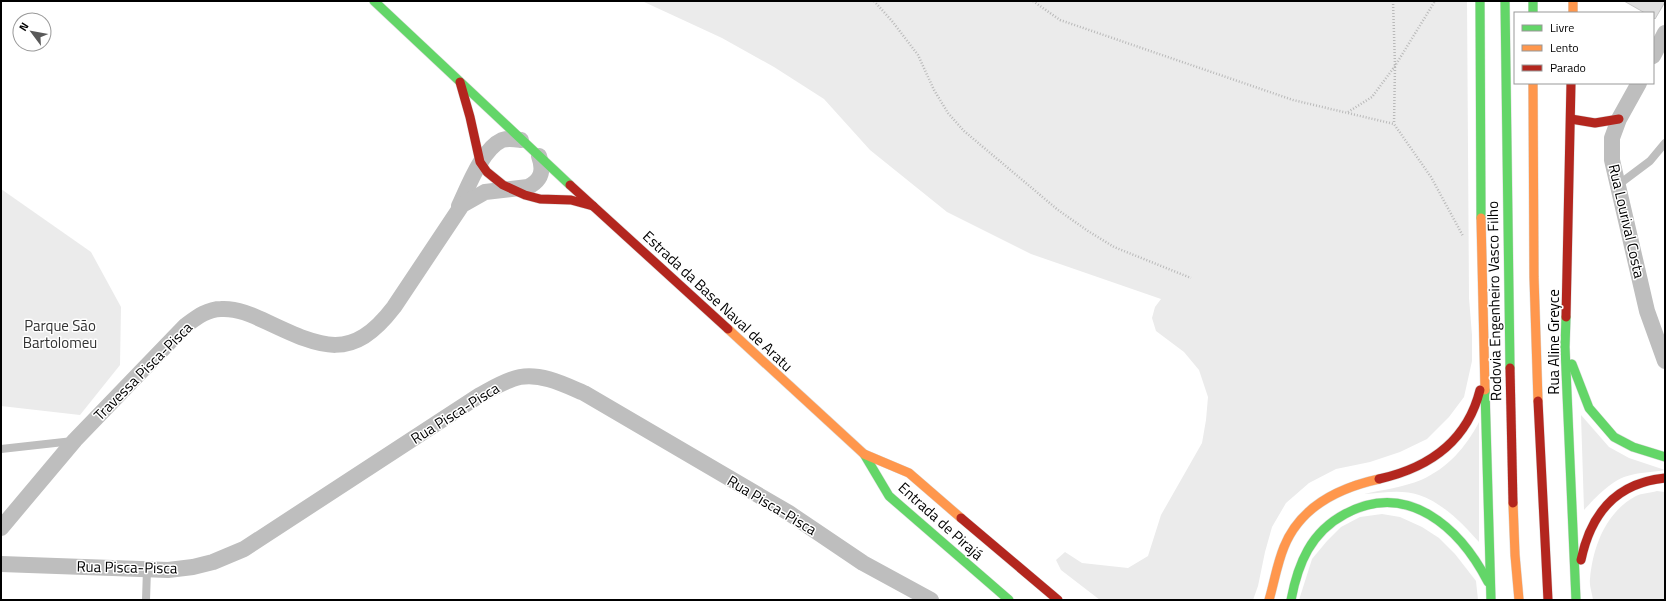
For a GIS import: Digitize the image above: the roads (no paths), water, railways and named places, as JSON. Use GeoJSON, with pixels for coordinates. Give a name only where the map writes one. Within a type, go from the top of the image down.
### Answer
{"type":"FeatureCollection","features":[{"type":"Feature","properties":{"kind":"main road"},"geometry":{"type":"LineString","coordinates":[[1480,1],[1481,269],[1491,600]]}},
{"type":"Feature","properties":{"kind":"main road","name":"Rodovia Engenheiro Vasco Filho"},"geometry":{"type":"LineString","coordinates":[[1505,1],[1508,323],[1515,555],[1519,600]]}},
{"type":"Feature","properties":{"kind":"main road"},"geometry":{"type":"LineString","coordinates":[[1533,1],[1533,12]]}},
{"type":"Feature","properties":{"kind":"main road"},"geometry":{"type":"LineString","coordinates":[[1573,1],[1573,12]]}},
{"type":"Feature","properties":{"kind":"main road","name":"Estrada da Base Naval de Aratu"},"geometry":{"type":"LineString","coordinates":[[377,3],[521,140],[864,454],[909,473],[1058,600]]}},
{"type":"Feature","properties":{"kind":"main road"},"geometry":{"type":"LineString","coordinates":[[459,80],[470,117],[480,162],[487,172],[496,180],[525,195],[540,199],[571,200],[593,206]]}},
{"type":"Feature","properties":{"kind":"main road"},"geometry":{"type":"LineString","coordinates":[[1533,84],[1534,263],[1537,397],[1548,600]]}},
{"type":"Feature","properties":{"kind":"main road","name":"Rua Aline Greyce"},"geometry":{"type":"LineString","coordinates":[[1571,84],[1565,347],[1575,600]]}},
{"type":"Feature","properties":{"kind":"main road"},"geometry":{"type":"LineString","coordinates":[[1571,119],[1591,123],[1603,123],[1619,119]]}},
{"type":"Feature","properties":{"kind":"main road"},"geometry":{"type":"LineString","coordinates":[[1565,347],[1589,408],[1600,422],[1614,437],[1633,448],[1665,457]]}},
{"type":"Feature","properties":{"kind":"main road"},"geometry":{"type":"LineString","coordinates":[[1269,600],[1284,545],[1291,532],[1312,509],[1337,492],[1348,487],[1406,472],[1435,455],[1464,429],[1473,414],[1479,397],[1484,359]]}},
{"type":"Feature","properties":{"kind":"main road","name":"Entrada de Pirajá"},"geometry":{"type":"LineString","coordinates":[[864,454],[889,496],[1009,600]]}},
{"type":"Feature","properties":{"kind":"main road"},"geometry":{"type":"LineString","coordinates":[[1575,600],[1581,554],[1587,533],[1596,517],[1622,490],[1640,482],[1655,478],[1665,478]]}},
{"type":"Feature","properties":{"kind":"main road"},"geometry":{"type":"LineString","coordinates":[[1291,600],[1298,568],[1306,550],[1318,534],[1348,510],[1364,503],[1378,502],[1390,502],[1417,509],[1444,524],[1456,534],[1472,552],[1484,572],[1490,587]]}},
{"type":"Feature","properties":{"kind":"street"},"geometry":{"type":"LineString","coordinates":[[360,1],[377,3]]}},
{"type":"Feature","properties":{"kind":"street"},"geometry":{"type":"LineString","coordinates":[[1654,54],[1665,33]]}},
{"type":"Feature","properties":{"kind":"street","name":"Rua Lourival Costa"},"geometry":{"type":"LineString","coordinates":[[1638,84],[1619,119],[1612,138],[1612,160],[1647,311],[1665,361]]}},
{"type":"Feature","properties":{"kind":"street","name":"Travessa Pisca-Pisca"},"geometry":{"type":"LineString","coordinates":[[453,217],[480,162],[489,150],[502,140],[510,138],[521,140]]}},
{"type":"Feature","properties":{"kind":"street","name":"Travessa Pisca-Pisca"},"geometry":{"type":"LineString","coordinates":[[1,528],[75,440],[185,326],[201,315],[219,309],[234,309],[252,315],[302,339],[333,345],[348,344],[366,336],[382,323],[394,307],[453,217],[462,206],[485,192],[528,187],[538,180],[542,173],[542,165],[539,156]]}},
{"type":"Feature","properties":{"kind":"street","name":"Rua Pisca-Pisca"},"geometry":{"type":"LineString","coordinates":[[1,564],[168,570],[193,567],[213,562],[244,549],[480,395],[506,382],[522,377],[539,377],[556,382],[584,394],[789,513],[875,570],[931,600]]}},
{"type":"Feature","properties":{"kind":"lane"},"geometry":{"type":"LineString","coordinates":[[1618,185],[1650,161],[1665,143]]}},
{"type":"Feature","properties":{"kind":"lane"},"geometry":{"type":"LineString","coordinates":[[1,449],[75,440]]}},
{"type":"Feature","properties":{"kind":"lane"},"geometry":{"type":"LineString","coordinates":[[146,600],[147,569]]}},
{"type":"Feature","properties":{"kind":"park label","name":"Parque São Bartolomeu"},"geometry":{"type":"Point","coordinates":[60,334]}}]}
